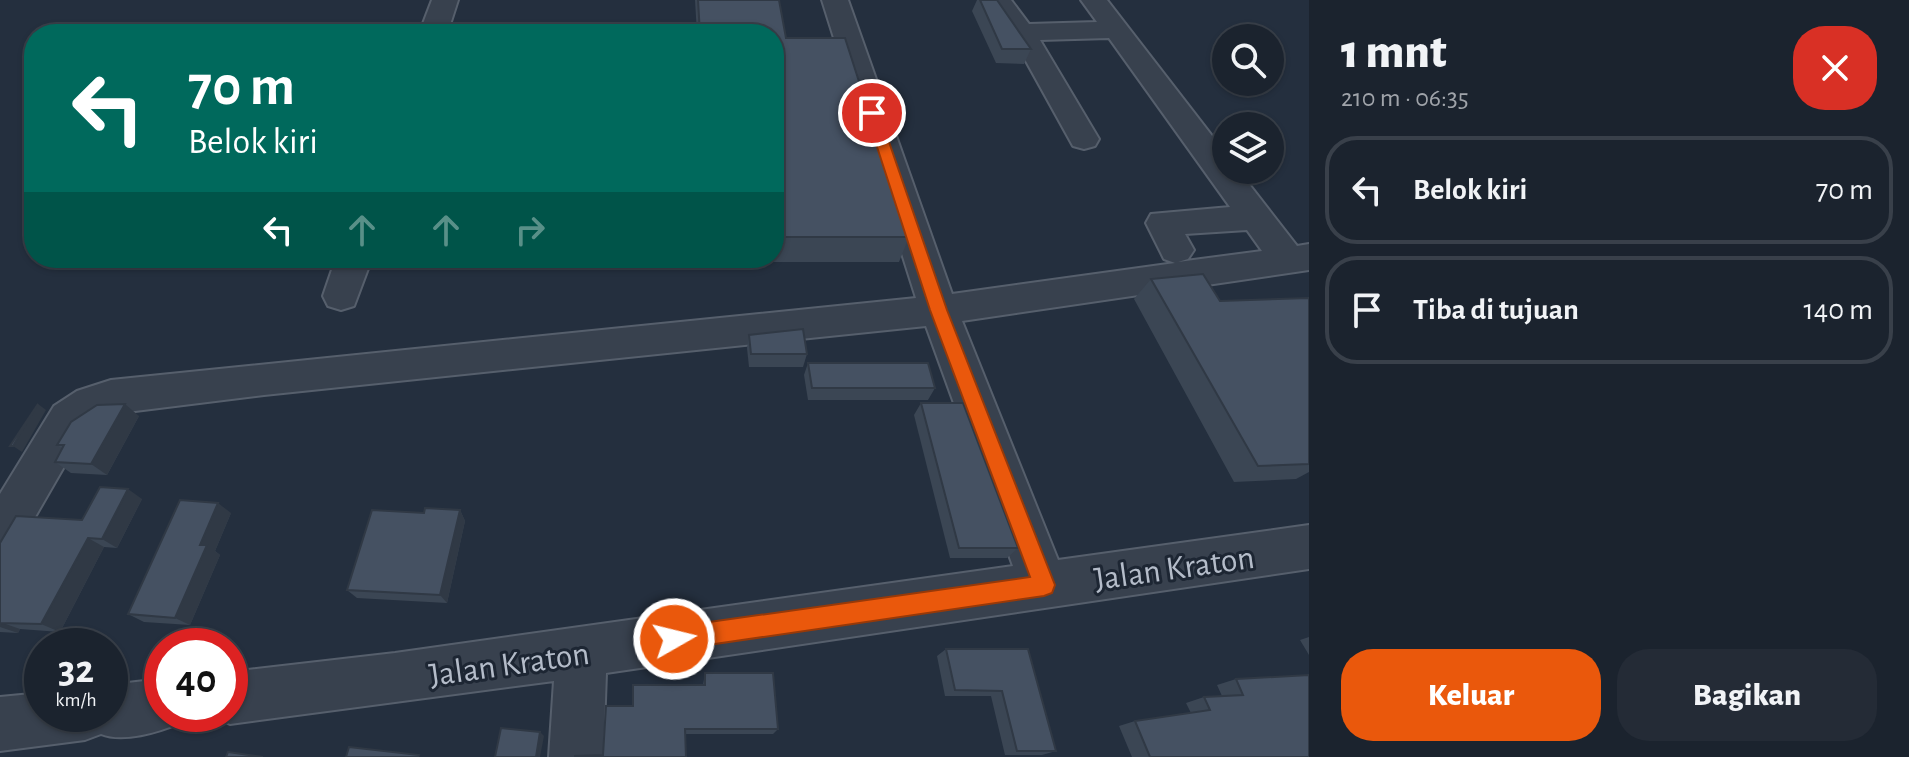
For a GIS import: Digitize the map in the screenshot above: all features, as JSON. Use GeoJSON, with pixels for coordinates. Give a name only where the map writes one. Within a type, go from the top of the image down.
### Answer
{"type":"FeatureCollection","features":[{"type":"Feature","properties":{"kind":"street"},"geometry":{"type":"LineString","coordinates":[[437,24],[445,0]]}},
{"type":"Feature","properties":{"kind":"street"},"geometry":{"type":"LineString","coordinates":[[835,0],[939,310],[1044,585]]}},
{"type":"Feature","properties":{"kind":"street"},"geometry":{"type":"LineString","coordinates":[[998,0],[1084,139]]}},
{"type":"Feature","properties":{"kind":"street"},"geometry":{"type":"LineString","coordinates":[[1094,0],[1256,217],[1298,258]]}},
{"type":"Feature","properties":{"kind":"street"},"geometry":{"type":"LineString","coordinates":[[1020,32],[1117,30]]}},
{"type":"Feature","properties":{"kind":"street"},"geometry":{"type":"LineString","coordinates":[[1176,250],[1163,223],[1256,217]]}},
{"type":"Feature","properties":{"kind":"street"},"geometry":{"type":"LineString","coordinates":[[0,535],[69,419],[91,403],[111,397],[264,378],[939,310],[1298,258]]}},
{"type":"Feature","properties":{"kind":"street"},"geometry":{"type":"LineString","coordinates":[[341,296],[351,268]]}},
{"type":"Feature","properties":{"kind":"street","name":"Jalan Kraton"},"geometry":{"type":"LineString","coordinates":[[248,696],[581,652],[1309,547]]}},
{"type":"Feature","properties":{"kind":"street"},"geometry":{"type":"LineString","coordinates":[[576,757],[581,652]]}},
{"type":"Feature","properties":{"kind":"street"},"geometry":{"type":"LineString","coordinates":[[0,724],[24,721]]}},
{"type":"Feature","properties":{"kind":"building"},"geometry":{"type":"Polygon","coordinates":[[[698,0],[779,0],[783,24],[699,24],[698,0]]]}},
{"type":"Feature","properties":{"kind":"building"},"geometry":{"type":"Polygon","coordinates":[[[980,0],[997,0],[1031,49],[1002,49],[980,0]]]}},
{"type":"Feature","properties":{"kind":"building"},"geometry":{"type":"Polygon","coordinates":[[[784,27],[786,38],[845,38],[909,237],[784,237],[784,27]]]}},
{"type":"Feature","properties":{"kind":"building"},"geometry":{"type":"Polygon","coordinates":[[[1203,274],[1220,301],[1309,298],[1309,464],[1258,466],[1151,279],[1203,274]]]}},
{"type":"Feature","properties":{"kind":"building"},"geometry":{"type":"Polygon","coordinates":[[[803,329],[807,354],[751,354],[749,335],[803,329]]]}},
{"type":"Feature","properties":{"kind":"building"},"geometry":{"type":"Polygon","coordinates":[[[808,363],[928,363],[935,388],[812,388],[808,363]]]}},
{"type":"Feature","properties":{"kind":"building"},"geometry":{"type":"Polygon","coordinates":[[[921,403],[963,403],[1018,548],[959,548],[921,403]]]}},
{"type":"Feature","properties":{"kind":"building"},"geometry":{"type":"Polygon","coordinates":[[[38,404],[13,446],[10,446],[38,404]]]}},
{"type":"Feature","properties":{"kind":"building"},"geometry":{"type":"Polygon","coordinates":[[[125,404],[91,464],[55,462],[64,445],[57,445],[71,422],[97,405],[125,404]]]}},
{"type":"Feature","properties":{"kind":"building"},"geometry":{"type":"Polygon","coordinates":[[[100,487],[128,489],[102,539],[88,538],[41,624],[0,623],[0,543],[16,516],[82,520],[100,487]]]}},
{"type":"Feature","properties":{"kind":"building"},"geometry":{"type":"Polygon","coordinates":[[[180,500],[218,503],[200,545],[207,545],[175,618],[128,614],[180,500]]]}},
{"type":"Feature","properties":{"kind":"building"},"geometry":{"type":"Polygon","coordinates":[[[425,508],[460,510],[440,595],[347,590],[372,510],[424,513],[425,508]]]}},
{"type":"Feature","properties":{"kind":"building"},"geometry":{"type":"Polygon","coordinates":[[[946,649],[1028,649],[1056,751],[1017,751],[1002,691],[955,690],[946,649]]]}},
{"type":"Feature","properties":{"kind":"building"},"geometry":{"type":"Polygon","coordinates":[[[705,673],[773,673],[778,729],[685,729],[686,757],[575,757],[603,755],[606,706],[633,706],[633,685],[705,685],[705,673]]]}},
{"type":"Feature","properties":{"kind":"building"},"geometry":{"type":"Polygon","coordinates":[[[1309,675],[1309,757],[1150,757],[1135,721],[1210,710],[1204,697],[1243,695],[1236,679],[1309,675]]]}},
{"type":"Feature","properties":{"kind":"building"},"geometry":{"type":"Polygon","coordinates":[[[501,728],[540,732],[536,757],[495,757],[501,728]]]}},
{"type":"Feature","properties":{"kind":"building"},"geometry":{"type":"Polygon","coordinates":[[[349,747],[419,755],[346,757],[349,747]]]}},
{"type":"Feature","properties":{"kind":"building"},"geometry":{"type":"Polygon","coordinates":[[[228,752],[263,757],[226,757],[228,752]]]}},
{"type":"Feature","properties":{"kind":"route"},"geometry":{"type":"LineString","coordinates":[[674,639],[1044,585],[939,310],[872,113]]}}]}
